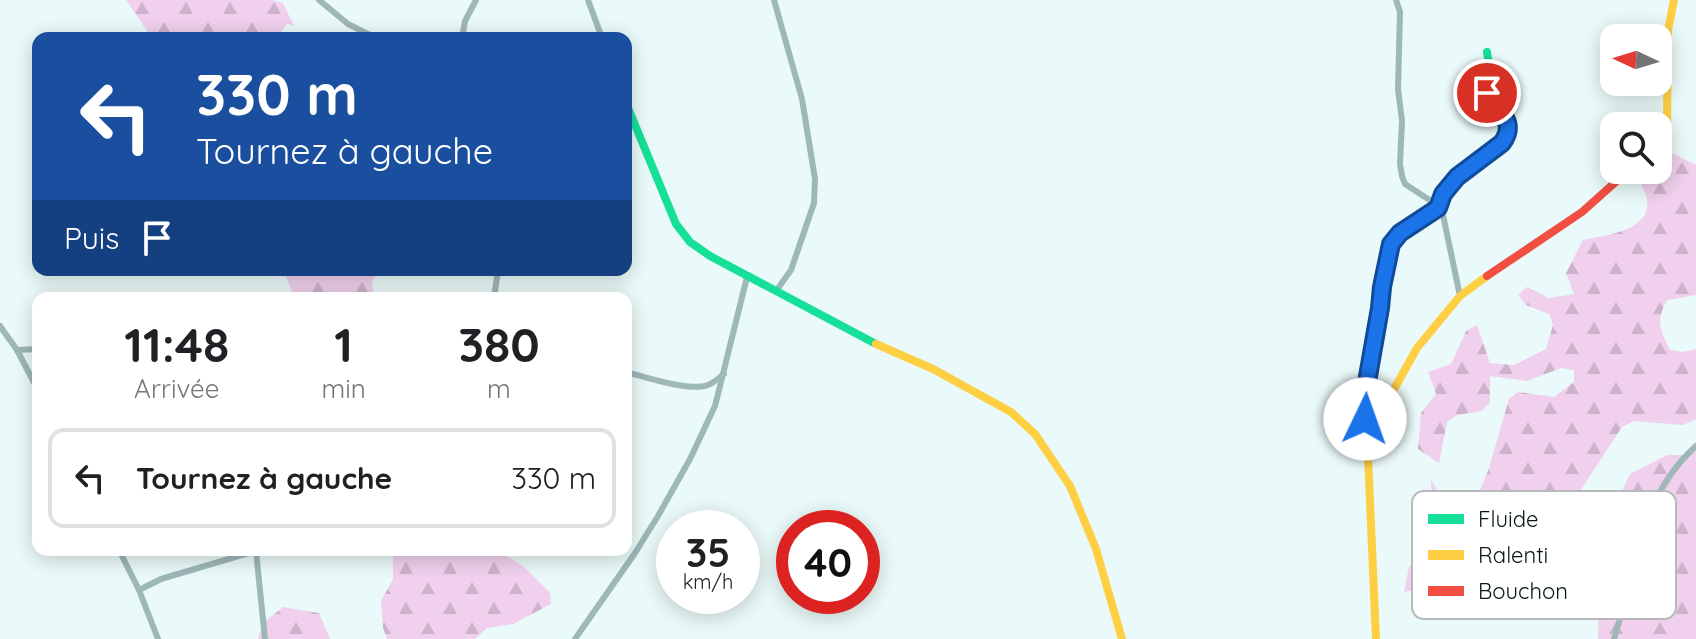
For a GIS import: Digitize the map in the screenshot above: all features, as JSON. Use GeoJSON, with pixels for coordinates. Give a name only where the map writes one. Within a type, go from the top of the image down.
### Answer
{"type":"FeatureCollection","features":[{"type":"Feature","properties":{"kind":"street"},"geometry":{"type":"LineString","coordinates":[[319,0],[348,24],[364,32]]}},
{"type":"Feature","properties":{"kind":"street"},"geometry":{"type":"LineString","coordinates":[[463,32],[476,0]]}},
{"type":"Feature","properties":{"kind":"street"},"geometry":{"type":"LineString","coordinates":[[588,0],[600,32]]}},
{"type":"Feature","properties":{"kind":"street"},"geometry":{"type":"LineString","coordinates":[[774,0],[802,99],[815,179],[814,203],[795,259],[788,276],[776,291]]}},
{"type":"Feature","properties":{"kind":"street"},"geometry":{"type":"LineString","coordinates":[[1396,0],[1400,12],[1398,89],[1402,121],[1402,176],[1405,184],[1443,215],[1460,296]]}},
{"type":"Feature","properties":{"kind":"street"},"geometry":{"type":"LineString","coordinates":[[1667,112],[1668,30],[1674,0]]}},
{"type":"Feature","properties":{"kind":"street"},"geometry":{"type":"LineString","coordinates":[[1370,432],[1363,405],[1391,244],[1400,233],[1438,208],[1443,194],[1457,177],[1507,136],[1507,121],[1488,96],[1491,79],[1487,52]]}},
{"type":"Feature","properties":{"kind":"street"},"geometry":{"type":"LineString","coordinates":[[632,118],[676,224],[690,242],[747,277],[867,340],[933,369],[1011,412],[1035,434],[1070,486],[1096,549],[1122,639]]}},
{"type":"Feature","properties":{"kind":"street"},"geometry":{"type":"LineString","coordinates":[[1376,639],[1368,456],[1370,432],[1417,348],[1460,296],[1503,263],[1582,212],[1613,184]]}},
{"type":"Feature","properties":{"kind":"street"},"geometry":{"type":"LineString","coordinates":[[632,555],[690,459],[715,406],[747,277]]}},
{"type":"Feature","properties":{"kind":"street"},"geometry":{"type":"LineString","coordinates":[[0,326],[32,379]]}},
{"type":"Feature","properties":{"kind":"street"},"geometry":{"type":"LineString","coordinates":[[17,350],[32,349]]}},
{"type":"Feature","properties":{"kind":"street"},"geometry":{"type":"LineString","coordinates":[[632,374],[662,383],[701,387],[724,374]]}},
{"type":"Feature","properties":{"kind":"street"},"geometry":{"type":"LineString","coordinates":[[1660,491],[1696,446]]}},
{"type":"Feature","properties":{"kind":"street"},"geometry":{"type":"LineString","coordinates":[[122,556],[158,639]]}},
{"type":"Feature","properties":{"kind":"street"},"geometry":{"type":"LineString","coordinates":[[139,590],[226,556]]}},
{"type":"Feature","properties":{"kind":"street"},"geometry":{"type":"LineString","coordinates":[[258,556],[265,639]]}},
{"type":"Feature","properties":{"kind":"street"},"geometry":{"type":"LineString","coordinates":[[575,639],[631,556]]}},
{"type":"Feature","properties":{"kind":"street"},"geometry":{"type":"LineString","coordinates":[[1614,639],[1620,619]]}},
{"type":"Feature","properties":{"kind":"green space"},"geometry":{"type":"Polygon","coordinates":[[[126,0],[272,0],[283,3],[294,26],[287,24],[281,32],[148,32],[126,0]]]}},
{"type":"Feature","properties":{"kind":"green space"},"geometry":{"type":"Polygon","coordinates":[[[1672,153],[1696,165],[1696,295],[1667,300],[1660,320],[1661,331],[1670,350],[1683,352],[1696,349],[1696,419],[1683,425],[1634,421],[1622,427],[1580,491],[1480,491],[1509,399],[1518,392],[1554,397],[1574,382],[1574,370],[1561,368],[1527,381],[1490,376],[1490,402],[1482,411],[1457,415],[1447,422],[1439,463],[1418,449],[1421,413],[1436,394],[1428,372],[1451,364],[1466,331],[1477,325],[1490,363],[1514,365],[1546,349],[1553,325],[1549,314],[1526,305],[1518,295],[1527,287],[1549,298],[1574,294],[1566,273],[1583,240],[1625,230],[1642,219],[1647,210],[1640,184],[1672,184],[1672,153]]]}},
{"type":"Feature","properties":{"kind":"green space"},"geometry":{"type":"Polygon","coordinates":[[[286,276],[375,276],[373,292],[292,292],[286,276]]]}},
{"type":"Feature","properties":{"kind":"green space"},"geometry":{"type":"Polygon","coordinates":[[[1696,446],[1696,639],[1598,639],[1598,619],[1676,619],[1676,491],[1622,491],[1630,474],[1667,455],[1686,455],[1696,446]]]}},
{"type":"Feature","properties":{"kind":"green space"},"geometry":{"type":"Polygon","coordinates":[[[393,556],[507,556],[523,566],[550,593],[551,604],[513,624],[487,628],[475,639],[387,639],[381,601],[393,579],[393,556]]]}},
{"type":"Feature","properties":{"kind":"green space"},"geometry":{"type":"Polygon","coordinates":[[[1412,565],[1412,590],[1404,592],[1409,567],[1412,565]]]}},
{"type":"Feature","properties":{"kind":"green space"},"geometry":{"type":"Polygon","coordinates":[[[283,607],[319,613],[330,639],[258,639],[263,623],[283,607]]]}},
{"type":"Feature","properties":{"kind":"traffic: fast"},"geometry":{"type":"LineString","coordinates":[[1370,432],[1363,405],[1391,244],[1400,233],[1438,208],[1443,194],[1457,177],[1502,143],[1505,136],[1504,118],[1488,96],[1491,79],[1487,52]]}},
{"type":"Feature","properties":{"kind":"traffic: fast"},"geometry":{"type":"LineString","coordinates":[[632,118],[676,224],[690,242],[710,256],[876,344]]}},
{"type":"Feature","properties":{"kind":"traffic: slow"},"geometry":{"type":"LineString","coordinates":[[1667,112],[1668,30],[1674,0]]}},
{"type":"Feature","properties":{"kind":"traffic: slow"},"geometry":{"type":"LineString","coordinates":[[1376,639],[1368,456],[1370,432],[1417,348],[1460,296],[1487,276]]}},
{"type":"Feature","properties":{"kind":"traffic: slow"},"geometry":{"type":"LineString","coordinates":[[876,344],[933,369],[1011,412],[1035,434],[1070,486],[1096,549],[1122,639]]}},
{"type":"Feature","properties":{"kind":"traffic: jam"},"geometry":{"type":"LineString","coordinates":[[1487,276],[1582,212],[1613,184]]}},
{"type":"Feature","properties":{"kind":"route"},"geometry":{"type":"LineString","coordinates":[[1365,419],[1363,405],[1391,244],[1400,233],[1438,208],[1443,194],[1457,177],[1507,136],[1507,121],[1487,93]]}}]}
